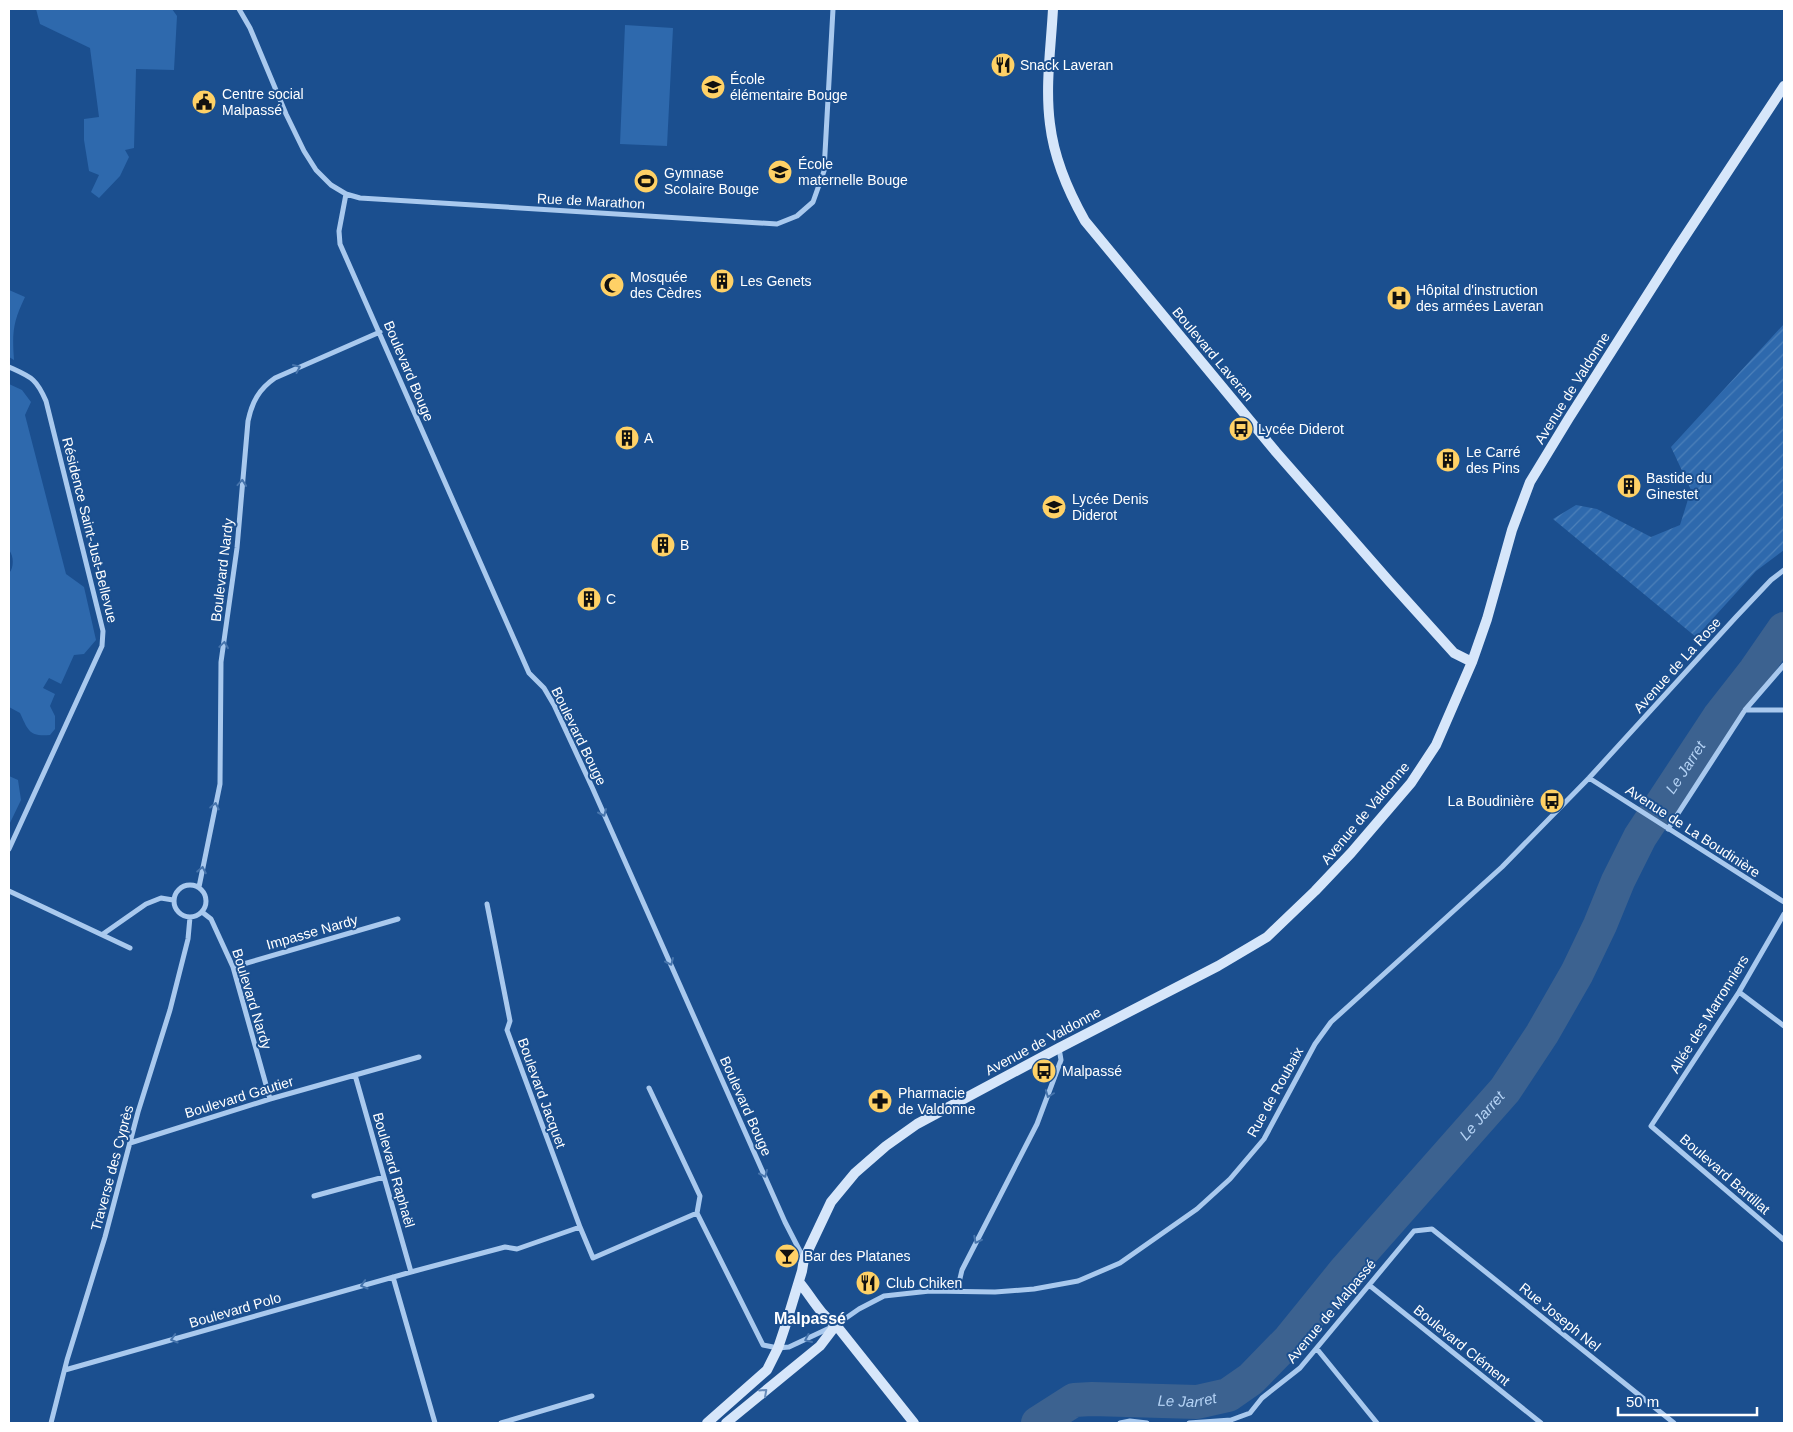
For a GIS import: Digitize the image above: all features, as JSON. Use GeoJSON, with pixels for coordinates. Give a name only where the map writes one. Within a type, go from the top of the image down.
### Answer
{"type":"FeatureCollection","features":[{"type":"Feature","properties":{"kind":"street"},"geometry":{"type":"LineString","coordinates":[[239,9],[250,28],[286,114],[304,151],[316,170],[331,185],[346,194]]}},
{"type":"Feature","properties":{"kind":"street","name":"Rue de Marathon"},"geometry":{"type":"LineString","coordinates":[[346,194],[360,198],[777,224],[797,216],[813,202],[824,171],[833,9]]}},
{"type":"Feature","properties":{"kind":"street","name":"Boulevard Laveran"},"geometry":{"type":"LineString","coordinates":[[1053,9],[1048,107],[1050,126],[1062,172],[1085,221],[1276,452],[1389,581],[1454,653],[1472,662]]}},
{"type":"Feature","properties":{"kind":"street","name":"Avenue de Valdonne"},"geometry":{"type":"LineString","coordinates":[[707,1423],[767,1370],[778,1348],[799,1282],[804,1259],[831,1202],[855,1173],[886,1146],[917,1124],[1218,966],[1267,937],[1351,853],[1411,784],[1436,745],[1472,662],[1485,626],[1512,530],[1530,482],[1569,418],[1784,86]]}},
{"type":"Feature","properties":{"kind":"street","name":"Boulevard Bouge"},"geometry":{"type":"LineString","coordinates":[[346,194],[339,231],[340,244],[529,673],[544,688],[554,705],[781,1213],[804,1259]]}},
{"type":"Feature","properties":{"kind":"street","name":"Boulevard Nardy"},"geometry":{"type":"LineString","coordinates":[[199,887],[220,784],[221,662],[237,548],[248,421],[251,406],[266,384],[275,378],[380,332]]}},
{"type":"Feature","properties":{"kind":"street","name":"Résidence Saint-Just-Bellevue"},"geometry":{"type":"LineString","coordinates":[[9,367],[27,375],[39,385],[46,401],[103,631],[102,646],[9,849]]}},
{"type":"Feature","properties":{"kind":"street","name":"Avenue de La Rose"},"geometry":{"type":"LineString","coordinates":[[1589,778],[1736,617],[1771,580],[1784,570]]}},
{"type":"Feature","properties":{"kind":"street"},"geometry":{"type":"LineString","coordinates":[[1668,829],[1745,710],[1784,666]]}},
{"type":"Feature","properties":{"kind":"street"},"geometry":{"type":"LineString","coordinates":[[1745,710],[1784,710]]}},
{"type":"Feature","properties":{"kind":"street","name":"Avenue de La Boudinière"},"geometry":{"type":"LineString","coordinates":[[1589,778],[1784,902]]}},
{"type":"Feature","properties":{"kind":"street","name":"Rue de Roubaix"},"geometry":{"type":"LineString","coordinates":[[778,1348],[789,1347],[836,1325],[859,1309],[884,1296],[905,1292],[995,1292],[1034,1289],[1078,1281],[1120,1263],[1196,1209],[1230,1179],[1264,1139],[1315,1044],[1331,1022],[1502,867],[1589,778]]}},
{"type":"Feature","properties":{"kind":"street"},"geometry":{"type":"LineString","coordinates":[[194,884],[199,887],[203,891],[206,901],[202,912],[190,917],[178,912],[173,900],[178,889],[194,884]]}},
{"type":"Feature","properties":{"kind":"street"},"geometry":{"type":"LineString","coordinates":[[9,892],[130,948]]}},
{"type":"Feature","properties":{"kind":"street"},"geometry":{"type":"LineString","coordinates":[[103,934],[146,904],[161,898],[173,900]]}},
{"type":"Feature","properties":{"kind":"street","name":"Boulevard Jacquet"},"geometry":{"type":"LineString","coordinates":[[487,904],[510,1021],[507,1030],[593,1258],[697,1213]]}},
{"type":"Feature","properties":{"kind":"street","name":"Boulevard Nardy"},"geometry":{"type":"LineString","coordinates":[[202,912],[211,919],[233,967],[270,1099]]}},
{"type":"Feature","properties":{"kind":"street","name":"Allée des Marronniers"},"geometry":{"type":"LineString","coordinates":[[1651,1126],[1739,992],[1784,914]]}},
{"type":"Feature","properties":{"kind":"street","name":"Traverse des Cyprès"},"geometry":{"type":"LineString","coordinates":[[51,1423],[52,1413],[170,1010],[188,939],[190,917]]}},
{"type":"Feature","properties":{"kind":"street","name":"Impasse Nardy"},"geometry":{"type":"LineString","coordinates":[[233,967],[398,919]]}},
{"type":"Feature","properties":{"kind":"street"},"geometry":{"type":"LineString","coordinates":[[1739,992],[1784,1026]]}},
{"type":"Feature","properties":{"kind":"street"},"geometry":{"type":"LineString","coordinates":[[957,1291],[962,1270],[1037,1124],[1061,1060],[1059,1048]]}},
{"type":"Feature","properties":{"kind":"street","name":"Boulevard Gautier"},"geometry":{"type":"LineString","coordinates":[[130,1143],[270,1099],[419,1056]]}},
{"type":"Feature","properties":{"kind":"street","name":"Boulevard Raphaël"},"geometry":{"type":"LineString","coordinates":[[355,1075],[411,1272]]}},
{"type":"Feature","properties":{"kind":"street"},"geometry":{"type":"LineString","coordinates":[[649,1088],[700,1196],[697,1213],[763,1345],[778,1348]]}},
{"type":"Feature","properties":{"kind":"street","name":"Boulevard Bartillat"},"geometry":{"type":"LineString","coordinates":[[1651,1126],[1784,1240]]}},
{"type":"Feature","properties":{"kind":"street"},"geometry":{"type":"LineString","coordinates":[[314,1196],[384,1177]]}},
{"type":"Feature","properties":{"kind":"street","name":"Boulevard Polo"},"geometry":{"type":"LineString","coordinates":[[65,1370],[392,1277],[505,1247],[517,1249],[580,1227]]}},
{"type":"Feature","properties":{"kind":"street","name":"Avenue de Malpassé"},"geometry":{"type":"LineString","coordinates":[[1189,1423],[1231,1420],[1250,1413],[1262,1398],[1300,1368],[1414,1231],[1432,1229]]}},
{"type":"Feature","properties":{"kind":"street","name":"Rue Joseph Nel"},"geometry":{"type":"LineString","coordinates":[[1432,1229],[1674,1423]]}},
{"type":"Feature","properties":{"kind":"street"},"geometry":{"type":"LineString","coordinates":[[392,1277],[435,1423]]}},
{"type":"Feature","properties":{"kind":"street"},"geometry":{"type":"LineString","coordinates":[[799,1282],[809,1293],[827,1320],[836,1325],[914,1423]]}},
{"type":"Feature","properties":{"kind":"street","name":"Boulevard Clément"},"geometry":{"type":"LineString","coordinates":[[1369,1285],[1541,1423]]}},
{"type":"Feature","properties":{"kind":"street"},"geometry":{"type":"LineString","coordinates":[[726,1423],[820,1346],[836,1325]]}},
{"type":"Feature","properties":{"kind":"street"},"geometry":{"type":"LineString","coordinates":[[1317,1349],[1377,1423]]}},
{"type":"Feature","properties":{"kind":"street"},"geometry":{"type":"LineString","coordinates":[[501,1423],[592,1396]]}},
{"type":"Feature","properties":{"kind":"street"},"geometry":{"type":"LineString","coordinates":[[1120,1423],[1130,1421],[1147,1423]]}},
{"type":"Feature","properties":{"kind":"shaded area"},"geometry":{"type":"Polygon","coordinates":[[[36,9],[172,9],[177,16],[174,70],[136,69],[134,148],[125,150],[129,157],[120,176],[99,198],[91,192],[99,175],[89,171],[84,140],[84,119],[99,117],[90,48],[40,24],[36,9]]]}},
{"type":"Feature","properties":{"kind":"shaded area"},"geometry":{"type":"Polygon","coordinates":[[[625,25],[673,28],[667,146],[620,144],[625,25]]]}},
{"type":"Feature","properties":{"kind":"shaded area"},"geometry":{"type":"Polygon","coordinates":[[[9,290],[25,297],[14,327],[14,360],[9,357],[9,290]]]}},
{"type":"Feature","properties":{"kind":"shaded area"},"geometry":{"type":"Polygon","coordinates":[[[1784,324],[1784,550],[1756,571],[1696,637],[1553,519],[1576,505],[1597,509],[1651,537],[1680,525],[1691,490],[1671,447],[1784,324]]]}},
{"type":"Feature","properties":{"kind":"shaded area"},"geometry":{"type":"Polygon","coordinates":[[[9,384],[22,390],[31,402],[25,415],[66,574],[84,587],[96,640],[84,654],[74,655],[61,684],[49,678],[43,688],[55,694],[50,706],[55,716],[55,729],[50,735],[38,735],[30,731],[20,713],[9,707],[9,573],[13,562],[9,550],[9,384]]]}},
{"type":"Feature","properties":{"kind":"shaded area"},"geometry":{"type":"Polygon","coordinates":[[[9,776],[18,780],[21,800],[9,825],[9,776]]]}},
{"type":"Feature","properties":{"kind":"waterway","name":"Le Jarret"},"geometry":{"type":"LineString","coordinates":[[1038,1423],[1074,1400],[1197,1402],[1228,1395],[1251,1379],[1290,1339],[1345,1271],[1505,1090],[1542,1034],[1577,973],[1640,837],[1719,717],[1755,671],[1784,629]]}},
{"type":"Feature","properties":{"kind":"place","name":"Snack Laveran"},"geometry":{"type":"Point","coordinates":[1003,65]}},
{"type":"Feature","properties":{"kind":"place","name":"École élémentaire Bouge"},"geometry":{"type":"Point","coordinates":[713,87]}},
{"type":"Feature","properties":{"kind":"place","name":"Centre social Malpassé"},"geometry":{"type":"Point","coordinates":[204,102]}},
{"type":"Feature","properties":{"kind":"place","name":"École maternelle Bouge"},"geometry":{"type":"Point","coordinates":[780,172]}},
{"type":"Feature","properties":{"kind":"place","name":"Gymnase Scolaire Bouge"},"geometry":{"type":"Point","coordinates":[646,181]}},
{"type":"Feature","properties":{"kind":"place","name":"Les Genets"},"geometry":{"type":"Point","coordinates":[722,281]}},
{"type":"Feature","properties":{"kind":"place","name":"Mosquée des Cèdres"},"geometry":{"type":"Point","coordinates":[612,285]}},
{"type":"Feature","properties":{"kind":"place","name":"Hôpital d'instruction des armées Laveran"},"geometry":{"type":"Point","coordinates":[1399,298]}},
{"type":"Feature","properties":{"kind":"place","name":"Lycée Diderot"},"geometry":{"type":"Point","coordinates":[1241,429]}},
{"type":"Feature","properties":{"kind":"place","name":"A"},"geometry":{"type":"Point","coordinates":[627,438]}},
{"type":"Feature","properties":{"kind":"place","name":"Le Carré des Pins"},"geometry":{"type":"Point","coordinates":[1448,460]}},
{"type":"Feature","properties":{"kind":"place","name":"Bastide du Ginestet"},"geometry":{"type":"Point","coordinates":[1629,486]}},
{"type":"Feature","properties":{"kind":"place","name":"Lycée Denis Diderot"},"geometry":{"type":"Point","coordinates":[1054,507]}},
{"type":"Feature","properties":{"kind":"place","name":"B"},"geometry":{"type":"Point","coordinates":[663,545]}},
{"type":"Feature","properties":{"kind":"place","name":"C"},"geometry":{"type":"Point","coordinates":[589,599]}},
{"type":"Feature","properties":{"kind":"place","name":"La Boudinière"},"geometry":{"type":"Point","coordinates":[1552,801]}},
{"type":"Feature","properties":{"kind":"place","name":"Malpassé"},"geometry":{"type":"Point","coordinates":[1044,1071]}},
{"type":"Feature","properties":{"kind":"place","name":"Pharmacie de Valdonne"},"geometry":{"type":"Point","coordinates":[880,1101]}},
{"type":"Feature","properties":{"kind":"place","name":"Bar des Platanes"},"geometry":{"type":"Point","coordinates":[787,1256]}},
{"type":"Feature","properties":{"kind":"place","name":"Club Chiken"},"geometry":{"type":"Point","coordinates":[868,1283]}},
{"type":"Feature","properties":{"kind":"district","name":"Malpassé"},"geometry":{"type":"Point","coordinates":[810,1318]}}]}
